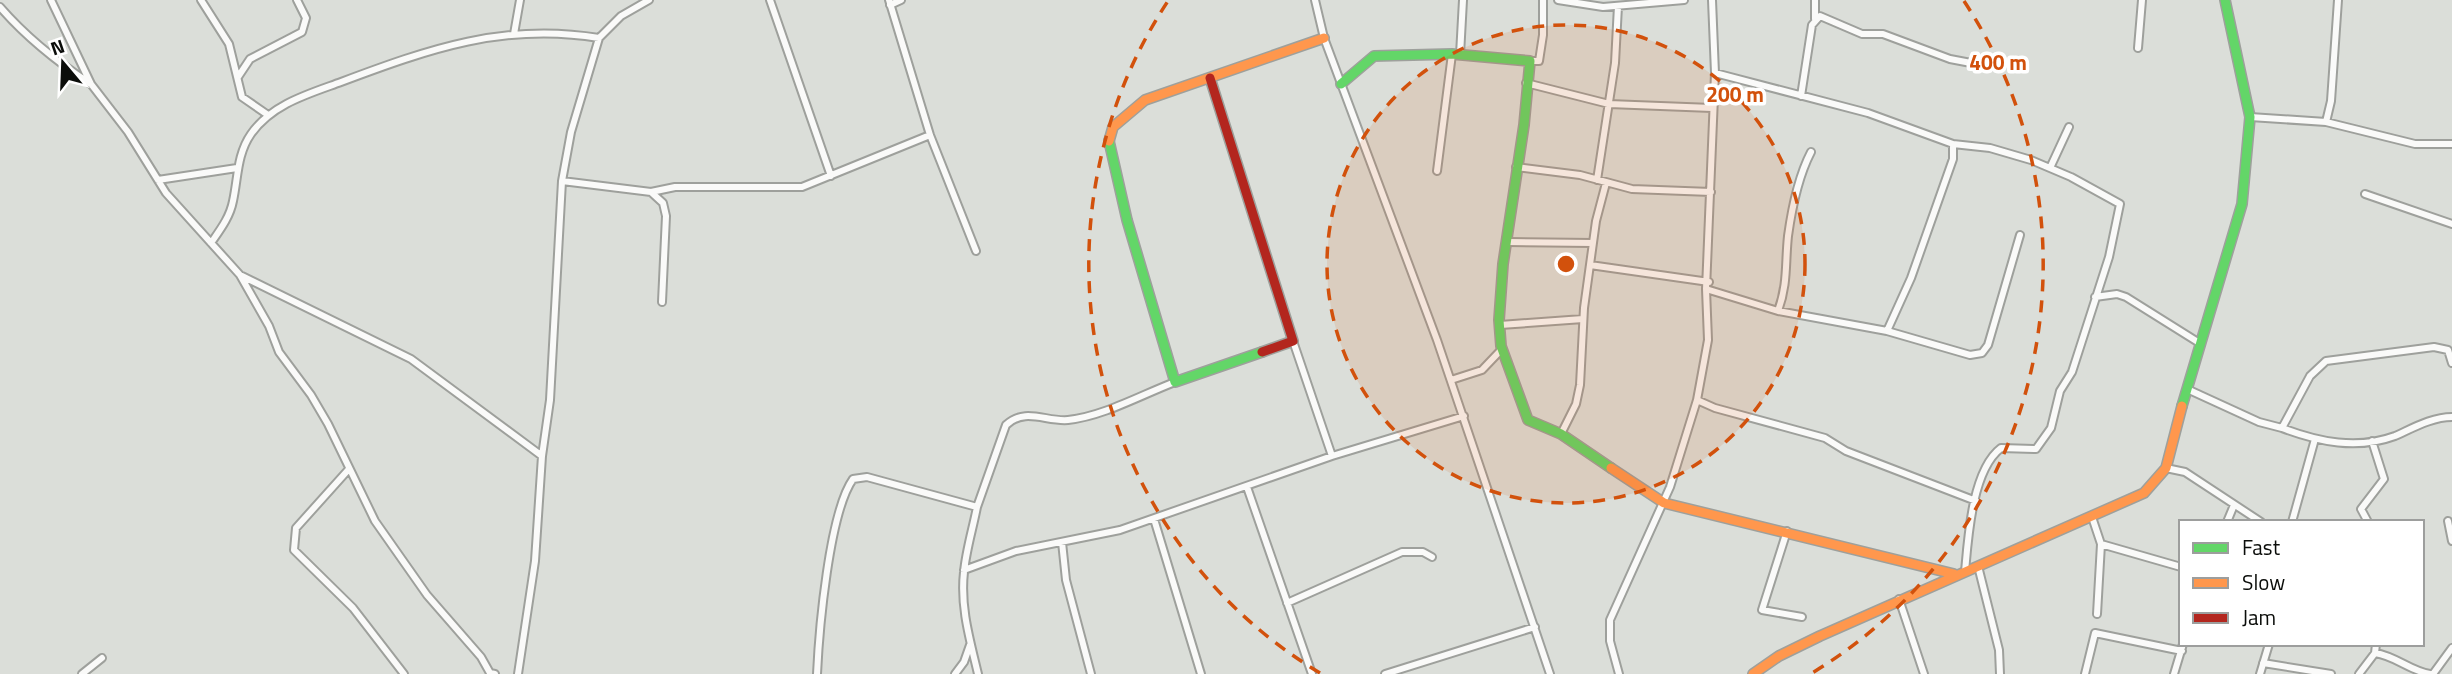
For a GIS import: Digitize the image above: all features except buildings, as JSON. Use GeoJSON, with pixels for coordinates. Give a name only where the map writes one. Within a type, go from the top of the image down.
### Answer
{"type":"FeatureCollection","features":[{"type":"Feature","properties":{"kind":"street"},"geometry":{"type":"LineString","coordinates":[[51,0],[91,84],[128,132],[166,194],[240,275],[269,326],[279,352],[311,395],[375,521],[427,595],[481,657],[490,673],[495,674]]}},
{"type":"Feature","properties":{"kind":"street"},"geometry":{"type":"LineString","coordinates":[[201,0],[229,44],[239,88],[247,103],[268,115]]}},
{"type":"Feature","properties":{"kind":"street"},"geometry":{"type":"LineString","coordinates":[[238,76],[250,59],[302,32],[306,18],[297,0]]}},
{"type":"Feature","properties":{"kind":"street"},"geometry":{"type":"LineString","coordinates":[[514,34],[520,0]]}},
{"type":"Feature","properties":{"kind":"street"},"geometry":{"type":"LineString","coordinates":[[518,674],[535,561],[542,456],[550,400],[562,181],[571,132],[599,38],[621,16],[649,0]]}},
{"type":"Feature","properties":{"kind":"street"},"geometry":{"type":"LineString","coordinates":[[770,0],[831,176]]}},
{"type":"Feature","properties":{"kind":"street"},"geometry":{"type":"LineString","coordinates":[[901,0],[890,2],[930,135],[975,251]]}},
{"type":"Feature","properties":{"kind":"street"},"geometry":{"type":"LineString","coordinates":[[1315,0],[1324,38],[1464,416],[1550,674]]}},
{"type":"Feature","properties":{"kind":"street"},"geometry":{"type":"LineString","coordinates":[[1437,171],[1463,0]]}},
{"type":"Feature","properties":{"kind":"street"},"geometry":{"type":"LineString","coordinates":[[1341,84],[1374,56],[1456,54],[1539,61],[1543,35],[1543,0]]}},
{"type":"Feature","properties":{"kind":"street"},"geometry":{"type":"LineString","coordinates":[[1558,0],[1618,6],[1684,0]]}},
{"type":"Feature","properties":{"kind":"street"},"geometry":{"type":"LineString","coordinates":[[1619,674],[1610,641],[1610,620],[1616,601],[1664,503],[1697,400],[1708,340],[1707,286],[1715,73],[1712,0]]}},
{"type":"Feature","properties":{"kind":"street"},"geometry":{"type":"LineString","coordinates":[[1801,96],[1815,19],[1815,0]]}},
{"type":"Feature","properties":{"kind":"street"},"geometry":{"type":"LineString","coordinates":[[2138,48],[2143,0]]}},
{"type":"Feature","properties":{"kind":"street"},"geometry":{"type":"LineString","coordinates":[[1753,674],[1789,651],[1899,599],[2144,493],[2166,468],[2187,389],[2236,233],[2250,117],[2225,0]]}},
{"type":"Feature","properties":{"kind":"street"},"geometry":{"type":"LineString","coordinates":[[2326,122],[2331,101],[2338,0]]}},
{"type":"Feature","properties":{"kind":"street"},"geometry":{"type":"LineString","coordinates":[[1597,180],[1618,36],[1618,6]]}},
{"type":"Feature","properties":{"kind":"street"},"geometry":{"type":"LineString","coordinates":[[0,7],[20,30],[55,61],[91,84]]}},
{"type":"Feature","properties":{"kind":"street"},"geometry":{"type":"LineString","coordinates":[[1815,19],[1820,16],[1862,34],[1882,34],[1950,59],[1992,67]]}},
{"type":"Feature","properties":{"kind":"street"},"geometry":{"type":"LineString","coordinates":[[211,243],[229,213],[237,168],[250,135],[268,115],[299,97],[412,54],[514,34],[551,31],[599,38]]}},
{"type":"Feature","properties":{"kind":"street"},"geometry":{"type":"LineString","coordinates":[[1175,382],[1127,220],[1109,141],[1113,127],[1145,100],[1324,38]]}},
{"type":"Feature","properties":{"kind":"street"},"geometry":{"type":"LineString","coordinates":[[1530,61],[1500,325],[1502,349],[1528,420],[1561,434],[1664,503],[1954,574]]}},
{"type":"Feature","properties":{"kind":"street"},"geometry":{"type":"LineString","coordinates":[[1715,73],[1868,113],[1953,144],[1990,148],[2050,168],[2120,204],[2109,257],[2072,372],[2060,391],[2051,428],[2036,449],[2001,448],[1986,467],[1969,525],[1965,572]]}},
{"type":"Feature","properties":{"kind":"street"},"geometry":{"type":"LineString","coordinates":[[1210,78],[1332,456]]}},
{"type":"Feature","properties":{"kind":"street"},"geometry":{"type":"LineString","coordinates":[[1526,83],[1609,104],[1712,108]]}},
{"type":"Feature","properties":{"kind":"street"},"geometry":{"type":"LineString","coordinates":[[2250,117],[2326,122],[2415,144],[2452,144]]}},
{"type":"Feature","properties":{"kind":"street"},"geometry":{"type":"LineString","coordinates":[[2050,168],[2069,127]]}},
{"type":"Feature","properties":{"kind":"street"},"geometry":{"type":"LineString","coordinates":[[562,181],[651,192],[675,187],[802,187],[930,135]]}},
{"type":"Feature","properties":{"kind":"street"},"geometry":{"type":"LineString","coordinates":[[1887,331],[1912,278],[1953,159],[1953,144]]}},
{"type":"Feature","properties":{"kind":"street"},"geometry":{"type":"LineString","coordinates":[[1778,312],[1787,287],[1788,236],[1800,175],[1811,152]]}},
{"type":"Feature","properties":{"kind":"street"},"geometry":{"type":"LineString","coordinates":[[1516,167],[1597,180],[1632,189],[1711,192]]}},
{"type":"Feature","properties":{"kind":"street"},"geometry":{"type":"LineString","coordinates":[[158,180],[237,168]]}},
{"type":"Feature","properties":{"kind":"street"},"geometry":{"type":"LineString","coordinates":[[1561,434],[1576,404],[1590,265],[1606,183]]}},
{"type":"Feature","properties":{"kind":"street"},"geometry":{"type":"LineString","coordinates":[[651,192],[663,203],[666,216],[662,302]]}},
{"type":"Feature","properties":{"kind":"street"},"geometry":{"type":"LineString","coordinates":[[2365,194],[2452,224]]}},
{"type":"Feature","properties":{"kind":"street"},"geometry":{"type":"LineString","coordinates":[[1590,265],[1707,286],[1778,312],[1887,331],[1970,355],[1982,353],[1988,345],[2020,234]]}},
{"type":"Feature","properties":{"kind":"street"},"geometry":{"type":"LineString","coordinates":[[1508,242],[1593,243]]}},
{"type":"Feature","properties":{"kind":"street"},"geometry":{"type":"LineString","coordinates":[[240,275],[411,359],[542,456]]}},
{"type":"Feature","properties":{"kind":"street"},"geometry":{"type":"LineString","coordinates":[[2095,297],[2117,294],[2126,297],[2201,344]]}},
{"type":"Feature","properties":{"kind":"street"},"geometry":{"type":"LineString","coordinates":[[1500,325],[1583,319]]}},
{"type":"Feature","properties":{"kind":"street"},"geometry":{"type":"LineString","coordinates":[[978,674],[964,614],[964,570],[977,507],[1006,425],[1014,417],[1031,415],[1065,420],[1086,416],[1293,341]]}},
{"type":"Feature","properties":{"kind":"street"},"geometry":{"type":"LineString","coordinates":[[2283,428],[2310,376],[2333,359],[2359,358],[2434,346],[2448,351],[2452,363]]}},
{"type":"Feature","properties":{"kind":"street"},"geometry":{"type":"LineString","coordinates":[[1451,380],[1482,370],[1502,349]]}},
{"type":"Feature","properties":{"kind":"street"},"geometry":{"type":"LineString","coordinates":[[2187,389],[2259,422],[2332,443],[2391,437],[2442,417],[2452,417]]}},
{"type":"Feature","properties":{"kind":"street"},"geometry":{"type":"LineString","coordinates":[[1697,400],[1715,408],[1825,438],[1846,451],[1976,501]]}},
{"type":"Feature","properties":{"kind":"street"},"geometry":{"type":"LineString","coordinates":[[964,570],[1016,551],[1120,530],[1332,456],[1464,416]]}},
{"type":"Feature","properties":{"kind":"street"},"geometry":{"type":"LineString","coordinates":[[2293,520],[2315,439]]}},
{"type":"Feature","properties":{"kind":"street"},"geometry":{"type":"LineString","coordinates":[[2367,520],[2361,509],[2384,478],[2372,441]]}},
{"type":"Feature","properties":{"kind":"street"},"geometry":{"type":"LineString","coordinates":[[2166,468],[2185,472],[2258,520]]}},
{"type":"Feature","properties":{"kind":"street"},"geometry":{"type":"LineString","coordinates":[[349,469],[296,528],[294,550],[353,608],[404,674]]}},
{"type":"Feature","properties":{"kind":"street"},"geometry":{"type":"LineString","coordinates":[[817,674],[822,611],[839,514],[853,479],[881,479],[977,507]]}},
{"type":"Feature","properties":{"kind":"street"},"geometry":{"type":"LineString","coordinates":[[1247,487],[1312,674]]}},
{"type":"Feature","properties":{"kind":"street"},"geometry":{"type":"LineString","coordinates":[[2228,520],[2234,505]]}},
{"type":"Feature","properties":{"kind":"street"},"geometry":{"type":"LineString","coordinates":[[2092,517],[2101,544],[2097,614]]}},
{"type":"Feature","properties":{"kind":"street"},"geometry":{"type":"LineString","coordinates":[[1154,519],[1200,674]]}},
{"type":"Feature","properties":{"kind":"street"},"geometry":{"type":"LineString","coordinates":[[2448,521],[2452,541]]}},
{"type":"Feature","properties":{"kind":"street"},"geometry":{"type":"LineString","coordinates":[[1787,531],[1762,610],[1802,617]]}},
{"type":"Feature","properties":{"kind":"street"},"geometry":{"type":"LineString","coordinates":[[1062,542],[1066,580],[1091,674]]}},
{"type":"Feature","properties":{"kind":"street"},"geometry":{"type":"LineString","coordinates":[[2101,544],[2179,566]]}},
{"type":"Feature","properties":{"kind":"street"},"geometry":{"type":"LineString","coordinates":[[1287,603],[1402,552],[1423,552],[1432,557]]}},
{"type":"Feature","properties":{"kind":"street"},"geometry":{"type":"LineString","coordinates":[[1977,564],[1999,650],[2000,674]]}},
{"type":"Feature","properties":{"kind":"street"},"geometry":{"type":"LineString","coordinates":[[1899,599],[1924,674]]}},
{"type":"Feature","properties":{"kind":"street"},"geometry":{"type":"LineString","coordinates":[[1385,674],[1535,626]]}},
{"type":"Feature","properties":{"kind":"street"},"geometry":{"type":"LineString","coordinates":[[2085,674],[2095,634],[2183,648],[2174,674]]}},
{"type":"Feature","properties":{"kind":"street"},"geometry":{"type":"LineString","coordinates":[[955,674],[964,662],[971,643]]}},
{"type":"Feature","properties":{"kind":"street"},"geometry":{"type":"LineString","coordinates":[[2260,674],[2268,646]]}},
{"type":"Feature","properties":{"kind":"street"},"geometry":{"type":"LineString","coordinates":[[2359,674],[2375,653],[2376,646]]}},
{"type":"Feature","properties":{"kind":"street"},"geometry":{"type":"LineString","coordinates":[[2375,653],[2390,655],[2420,673],[2431,674],[2452,648]]}},
{"type":"Feature","properties":{"kind":"street"},"geometry":{"type":"LineString","coordinates":[[82,674],[103,658]]}},
{"type":"Feature","properties":{"kind":"street"},"geometry":{"type":"LineString","coordinates":[[2263,663],[2331,674]]}},
{"type":"Feature","properties":{"kind":"traffic: fast"},"geometry":{"type":"LineString","coordinates":[[2182,406],[2242,204],[2250,117],[2225,0]]}},
{"type":"Feature","properties":{"kind":"traffic: fast"},"geometry":{"type":"LineString","coordinates":[[1341,84],[1374,56],[1452,54],[1530,61],[1524,125],[1503,264],[1499,320],[1501,346],[1528,420],[1561,434],[1611,468]]}},
{"type":"Feature","properties":{"kind":"traffic: fast"},"geometry":{"type":"LineString","coordinates":[[1109,141],[1127,220],[1175,382],[1262,352]]}},
{"type":"Feature","properties":{"kind":"traffic: slow"},"geometry":{"type":"LineString","coordinates":[[1109,141],[1113,127],[1145,100],[1324,38]]}},
{"type":"Feature","properties":{"kind":"traffic: slow"},"geometry":{"type":"LineString","coordinates":[[1753,674],[1779,656],[1820,636],[2144,493],[2166,468],[2182,406]]}},
{"type":"Feature","properties":{"kind":"traffic: slow"},"geometry":{"type":"LineString","coordinates":[[1611,468],[1664,503],[1954,574]]}},
{"type":"Feature","properties":{"kind":"traffic: jam"},"geometry":{"type":"LineString","coordinates":[[1210,78],[1293,341],[1262,352]]}}]}
